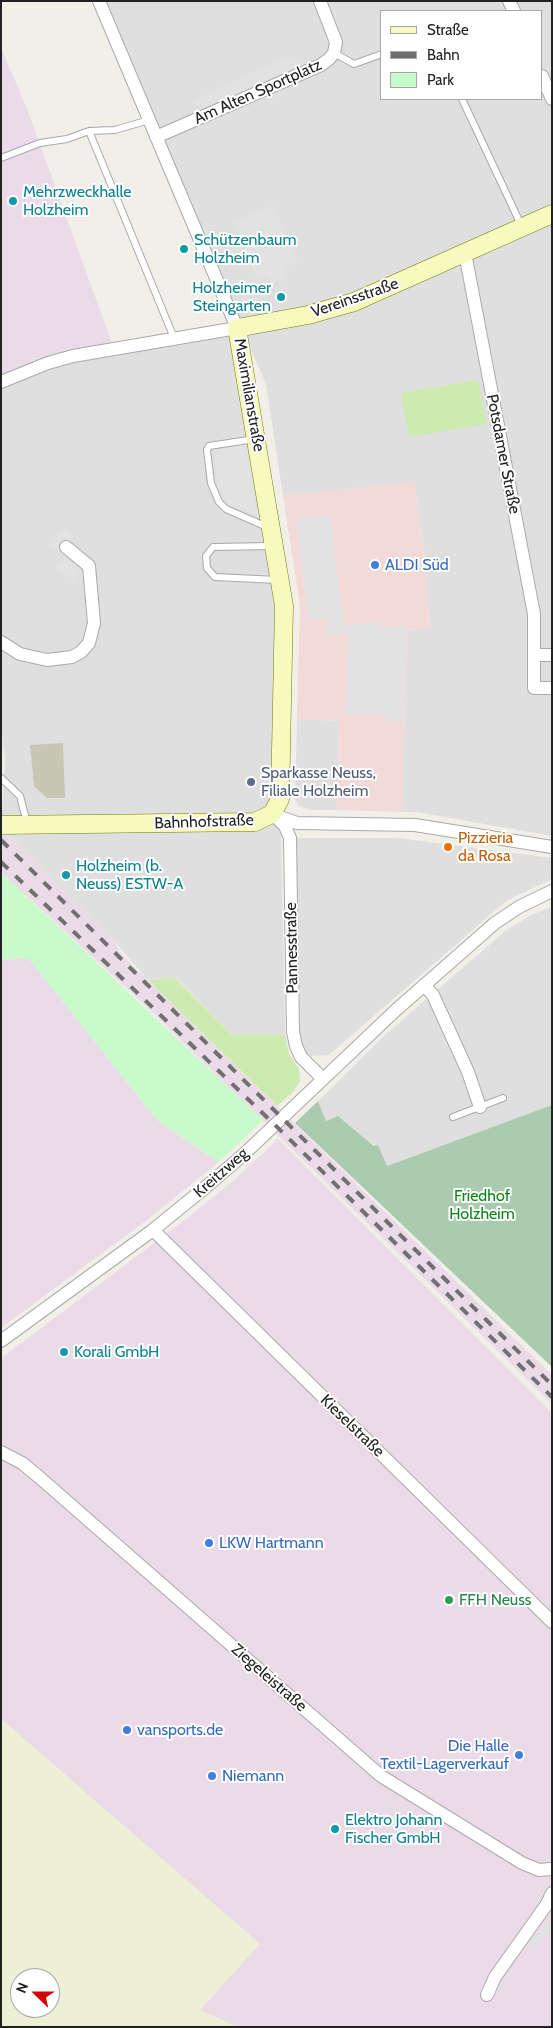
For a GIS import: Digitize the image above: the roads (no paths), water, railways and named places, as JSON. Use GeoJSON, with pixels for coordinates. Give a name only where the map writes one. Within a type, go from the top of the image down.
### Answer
{"type":"FeatureCollection","features":[{"type":"Feature","properties":{"kind":"main road","name":"Vereinsstraße"},"geometry":{"type":"LineString","coordinates":[[237,328],[308,315],[354,302],[552,214]]}},
{"type":"Feature","properties":{"kind":"main road","name":"Maximilianstraße"},"geometry":{"type":"LineString","coordinates":[[237,328],[273,538],[284,630],[280,800],[272,814]]}},
{"type":"Feature","properties":{"kind":"main road","name":"Bahnhofstraße"},"geometry":{"type":"LineString","coordinates":[[1,825],[255,822],[272,814]]}},
{"type":"Feature","properties":{"kind":"street","name":"Maximilianstraße"},"geometry":{"type":"LineString","coordinates":[[98,1],[237,328]]}},
{"type":"Feature","properties":{"kind":"street","name":"Am Alten Sportplatz"},"geometry":{"type":"LineString","coordinates":[[156,137],[321,65],[334,53],[335,37],[320,1]]}},
{"type":"Feature","properties":{"kind":"street"},"geometry":{"type":"LineString","coordinates":[[543,78],[552,99]]}},
{"type":"Feature","properties":{"kind":"street","name":"Potsdamer Straße"},"geometry":{"type":"LineString","coordinates":[[465,253],[534,614],[534,688],[552,688]]}},
{"type":"Feature","properties":{"kind":"street","name":"Vereinsstraße"},"geometry":{"type":"LineString","coordinates":[[1,382],[48,363],[72,356],[237,328]]}},
{"type":"Feature","properties":{"kind":"street"},"geometry":{"type":"LineString","coordinates":[[1,642],[20,654],[47,660],[72,657],[81,652],[89,643],[94,623],[89,566],[66,547]]}},
{"type":"Feature","properties":{"kind":"street"},"geometry":{"type":"LineString","coordinates":[[534,655],[552,656]]}},
{"type":"Feature","properties":{"kind":"street","name":"Bahnhofstraße"},"geometry":{"type":"LineString","coordinates":[[272,814],[297,823],[415,825],[552,847]]}},
{"type":"Feature","properties":{"kind":"street","name":"Pannesstraße"},"geometry":{"type":"LineString","coordinates":[[272,814],[285,826],[290,838],[293,1032],[301,1057],[322,1079]]}},
{"type":"Feature","properties":{"kind":"street","name":"Kreitzweg"},"geometry":{"type":"LineString","coordinates":[[1,1341],[153,1230],[243,1155],[424,985],[495,923],[520,907],[552,891]]}},
{"type":"Feature","properties":{"kind":"street"},"geometry":{"type":"LineString","coordinates":[[424,985],[433,995],[468,1072],[480,1107]]}},
{"type":"Feature","properties":{"kind":"street","name":"Kieselstraße"},"geometry":{"type":"LineString","coordinates":[[153,1230],[552,1622]]}},
{"type":"Feature","properties":{"kind":"street","name":"Ziegeleistraße"},"geometry":{"type":"LineString","coordinates":[[1,1452],[22,1463],[40,1477],[381,1776],[522,1863],[534,1869],[552,1869],[552,1876]]}},
{"type":"Feature","properties":{"kind":"street"},"geometry":{"type":"LineString","coordinates":[[487,1995],[495,1977],[548,1904],[552,1893]]}},
{"type":"Feature","properties":{"kind":"lane"},"geometry":{"type":"LineString","coordinates":[[334,53],[354,64],[380,55]]}},
{"type":"Feature","properties":{"kind":"lane"},"geometry":{"type":"LineString","coordinates":[[462,100],[522,227]]}},
{"type":"Feature","properties":{"kind":"lane"},"geometry":{"type":"LineString","coordinates":[[1,158],[40,143],[67,139],[89,131],[115,130],[148,120]]}},
{"type":"Feature","properties":{"kind":"lane"},"geometry":{"type":"LineString","coordinates":[[89,131],[174,338]]}},
{"type":"Feature","properties":{"kind":"lane"},"geometry":{"type":"LineString","coordinates":[[256,438],[209,446],[207,450],[211,483],[219,502],[226,509],[273,538]]}},
{"type":"Feature","properties":{"kind":"lane"},"geometry":{"type":"LineString","coordinates":[[273,538],[213,546],[206,556],[207,568],[216,577],[279,580]]}},
{"type":"Feature","properties":{"kind":"lane"},"geometry":{"type":"LineString","coordinates":[[1,778],[20,796],[27,824]]}},
{"type":"Feature","properties":{"kind":"lane"},"geometry":{"type":"LineString","coordinates":[[453,1117],[503,1098]]}},
{"type":"Feature","properties":{"kind":"railway"},"geometry":{"type":"LineString","coordinates":[[1,840],[552,1385]]}},
{"type":"Feature","properties":{"kind":"railway"},"geometry":{"type":"LineString","coordinates":[[1,862],[275,1125],[552,1397]]}},
{"type":"Feature","properties":{"kind":"place","name":"Mehrzweckhalle Holzheim"},"geometry":{"type":"Point","coordinates":[13,201]}},
{"type":"Feature","properties":{"kind":"place","name":"Schützenbaum Holzheim"},"geometry":{"type":"Point","coordinates":[184,249]}},
{"type":"Feature","properties":{"kind":"place","name":"Holzheimer Steingarten"},"geometry":{"type":"Point","coordinates":[281,297]}},
{"type":"Feature","properties":{"kind":"place","name":"ALDI Süd"},"geometry":{"type":"Point","coordinates":[375,565]}},
{"type":"Feature","properties":{"kind":"place","name":"Sparkasse Neuss, Filiale Holzheim"},"geometry":{"type":"Point","coordinates":[251,782]}},
{"type":"Feature","properties":{"kind":"place","name":"Pizzieria da Rosa"},"geometry":{"type":"Point","coordinates":[448,847]}},
{"type":"Feature","properties":{"kind":"place","name":"Holzheim (b. Neuss) ESTW-A"},"geometry":{"type":"Point","coordinates":[66,875]}},
{"type":"Feature","properties":{"kind":"place","name":"Korali GmbH"},"geometry":{"type":"Point","coordinates":[64,1352]}},
{"type":"Feature","properties":{"kind":"place","name":"LKW Hartmann"},"geometry":{"type":"Point","coordinates":[209,1543]}},
{"type":"Feature","properties":{"kind":"place","name":"FFH Neuss"},"geometry":{"type":"Point","coordinates":[449,1600]}},
{"type":"Feature","properties":{"kind":"place","name":"vansports.de"},"geometry":{"type":"Point","coordinates":[127,1730]}},
{"type":"Feature","properties":{"kind":"place","name":"Die Halle Textil-Lagerverkauf"},"geometry":{"type":"Point","coordinates":[519,1755]}},
{"type":"Feature","properties":{"kind":"place","name":"Niemann"},"geometry":{"type":"Point","coordinates":[212,1776]}},
{"type":"Feature","properties":{"kind":"place","name":"Elektro Johann Fischer GmbH"},"geometry":{"type":"Point","coordinates":[335,1829]}},
{"type":"Feature","properties":{"kind":"park label","name":"Friedhof Holzheim"},"geometry":{"type":"Point","coordinates":[482,1205]}}]}
